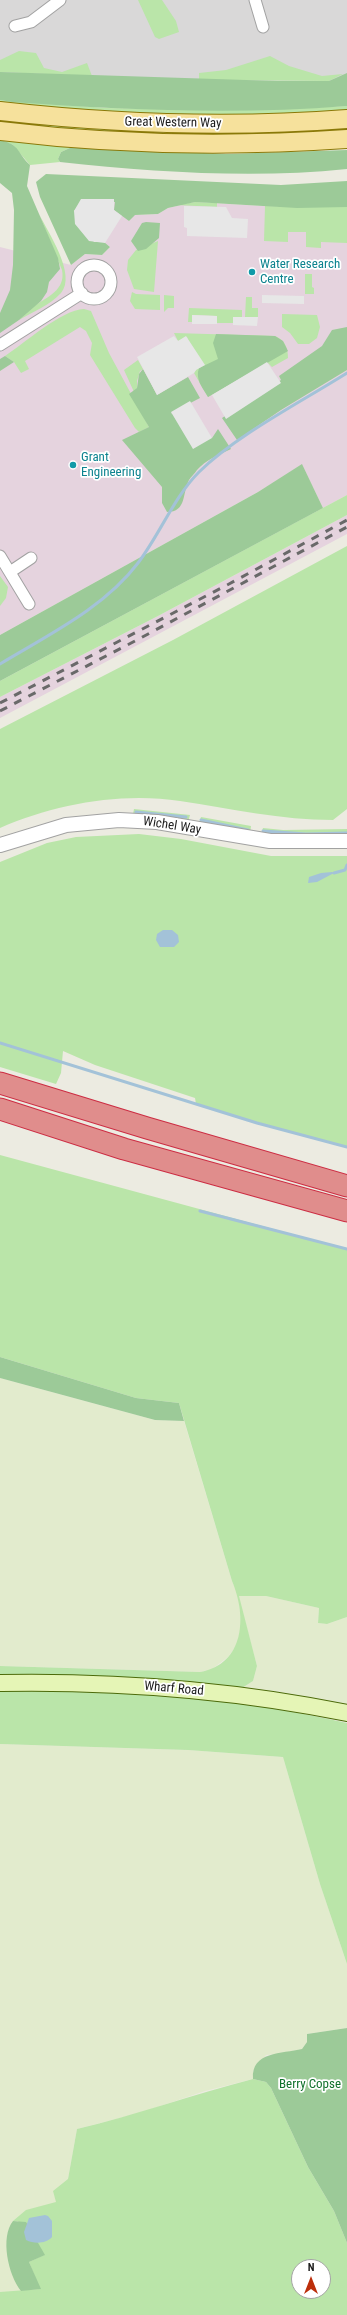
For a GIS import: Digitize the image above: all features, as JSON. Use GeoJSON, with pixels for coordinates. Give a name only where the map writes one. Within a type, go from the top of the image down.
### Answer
{"type":"FeatureCollection","features":[{"type":"Feature","properties":{"kind":"highway"},"geometry":{"type":"LineString","coordinates":[[0,1083],[147,1128],[347,1186]]}},
{"type":"Feature","properties":{"kind":"highway"},"geometry":{"type":"LineString","coordinates":[[0,1109],[124,1149],[347,1211]]}},
{"type":"Feature","properties":{"kind":"main road","name":"Great Western Way"},"geometry":{"type":"LineString","coordinates":[[0,111],[106,121],[193,124],[347,119]]}},
{"type":"Feature","properties":{"kind":"main road","name":"Great Western Way"},"geometry":{"type":"LineString","coordinates":[[0,131],[101,140],[190,144],[278,143],[347,138]]}},
{"type":"Feature","properties":{"kind":"main road","name":"Wharf Road"},"geometry":{"type":"LineString","coordinates":[[0,1683],[118,1684],[185,1689],[276,1700],[347,1713]]}},
{"type":"Feature","properties":{"kind":"street"},"geometry":{"type":"LineString","coordinates":[[15,26],[31,22],[60,0]]}},
{"type":"Feature","properties":{"kind":"street"},"geometry":{"type":"LineString","coordinates":[[255,0],[263,27]]}},
{"type":"Feature","properties":{"kind":"street"},"geometry":{"type":"LineString","coordinates":[[0,345],[82,293]]}},
{"type":"Feature","properties":{"kind":"street"},"geometry":{"type":"LineString","coordinates":[[0,556],[29,604]]}},
{"type":"Feature","properties":{"kind":"street"},"geometry":{"type":"LineString","coordinates":[[10,572],[31,558]]}},
{"type":"Feature","properties":{"kind":"street","name":"Wichel Way"},"geometry":{"type":"LineString","coordinates":[[0,845],[66,824],[119,820],[157,822],[270,841],[347,841]]}},
{"type":"Feature","properties":{"kind":"shaded area"},"geometry":{"type":"Polygon","coordinates":[[[0,0],[347,0],[347,86],[0,79],[0,0]]]}},
{"type":"Feature","properties":{"kind":"shaded area"},"geometry":{"type":"Polygon","coordinates":[[[81,199],[114,199],[114,210],[122,216],[105,243],[89,241],[75,224],[74,211],[81,199]]]}},
{"type":"Feature","properties":{"kind":"shaded area"},"geometry":{"type":"Polygon","coordinates":[[[114,199],[129,221],[134,215],[158,214],[168,208],[195,202],[297,208],[347,207],[347,495],[323,508],[302,465],[258,492],[0,635],[0,247],[71,265],[85,254],[102,255],[110,247],[104,242],[114,199]]]}},
{"type":"Feature","properties":{"kind":"shaded area"},"geometry":{"type":"Polygon","coordinates":[[[184,206],[226,207],[232,218],[248,219],[247,238],[187,236],[187,228],[184,227],[184,206]]]}},
{"type":"Feature","properties":{"kind":"shaded area"},"geometry":{"type":"Polygon","coordinates":[[[262,295],[304,296],[304,304],[262,303],[262,295]]]}},
{"type":"Feature","properties":{"kind":"shaded area"},"geometry":{"type":"Polygon","coordinates":[[[192,315],[217,316],[217,324],[192,324],[192,315]]]}},
{"type":"Feature","properties":{"kind":"shaded area"},"geometry":{"type":"Polygon","coordinates":[[[233,317],[258,317],[257,326],[233,325],[233,317]]]}},
{"type":"Feature","properties":{"kind":"shaded area"},"geometry":{"type":"Polygon","coordinates":[[[174,336],[178,341],[186,336],[205,365],[157,395],[137,357],[174,336]]]}},
{"type":"Feature","properties":{"kind":"shaded area"},"geometry":{"type":"Polygon","coordinates":[[[267,362],[281,383],[226,419],[212,395],[267,362]]]}},
{"type":"Feature","properties":{"kind":"shaded area"},"geometry":{"type":"Polygon","coordinates":[[[190,401],[212,438],[193,449],[171,412],[190,401]]]}},
{"type":"Feature","properties":{"kind":"shaded area"},"geometry":{"type":"Polygon","coordinates":[[[347,515],[347,534],[0,718],[0,697],[158,616],[347,515]]]}},
{"type":"Feature","properties":{"kind":"green space"},"geometry":{"type":"Polygon","coordinates":[[[138,0],[162,0],[176,21],[179,32],[159,39],[155,37],[138,0]]]}},
{"type":"Feature","properties":{"kind":"green space"},"geometry":{"type":"Polygon","coordinates":[[[19,51],[36,53],[44,68],[62,72],[87,63],[92,76],[0,72],[0,60],[19,51]]]}},
{"type":"Feature","properties":{"kind":"green space"},"geometry":{"type":"Polygon","coordinates":[[[270,56],[289,66],[322,76],[343,74],[329,81],[199,80],[199,73],[226,70],[270,56]]]}},
{"type":"Feature","properties":{"kind":"green space"},"geometry":{"type":"Polygon","coordinates":[[[0,72],[277,81],[329,81],[347,73],[347,106],[305,109],[221,111],[138,109],[12,102],[0,100],[0,72]]]}},
{"type":"Feature","properties":{"kind":"green space"},"geometry":{"type":"Polygon","coordinates":[[[0,100],[107,108],[255,110],[347,106],[347,113],[213,118],[0,105],[0,100]]]}},
{"type":"Feature","properties":{"kind":"green space"},"geometry":{"type":"Polygon","coordinates":[[[0,118],[136,129],[137,136],[0,125],[0,118]]]}},
{"type":"Feature","properties":{"kind":"green space"},"geometry":{"type":"Polygon","coordinates":[[[347,125],[347,132],[191,137],[192,131],[347,125]]]}},
{"type":"Feature","properties":{"kind":"green space"},"geometry":{"type":"Polygon","coordinates":[[[0,140],[12,144],[30,165],[27,186],[58,258],[60,269],[49,282],[47,292],[41,301],[19,320],[0,333],[0,313],[10,290],[13,265],[14,210],[12,193],[0,183],[0,140]]]}},
{"type":"Feature","properties":{"kind":"green space"},"geometry":{"type":"Polygon","coordinates":[[[2,141],[72,147],[61,152],[58,159],[60,162],[30,165],[13,145],[2,141]]]}},
{"type":"Feature","properties":{"kind":"green space"},"geometry":{"type":"Polygon","coordinates":[[[72,147],[226,154],[347,150],[347,169],[275,174],[239,174],[132,169],[60,162],[58,159],[61,152],[72,147]]]}},
{"type":"Feature","properties":{"kind":"green space"},"geometry":{"type":"Polygon","coordinates":[[[46,174],[281,185],[347,181],[347,207],[297,208],[195,202],[168,208],[158,214],[135,215],[129,221],[114,210],[115,202],[79,205],[74,211],[94,242],[104,242],[110,247],[102,255],[85,254],[71,265],[40,197],[36,182],[46,174]]]}},
{"type":"Feature","properties":{"kind":"green space"},"geometry":{"type":"Polygon","coordinates":[[[195,202],[217,203],[217,207],[176,205],[195,202]]]}},
{"type":"Feature","properties":{"kind":"green space"},"geometry":{"type":"Polygon","coordinates":[[[265,206],[347,207],[347,243],[321,242],[321,248],[306,247],[306,232],[288,232],[288,242],[264,241],[265,206]]]}},
{"type":"Feature","properties":{"kind":"green space"},"geometry":{"type":"Polygon","coordinates":[[[39,214],[59,254],[66,276],[65,285],[61,293],[52,301],[19,320],[33,307],[54,292],[61,283],[62,270],[39,214]]]}},
{"type":"Feature","properties":{"kind":"green space"},"geometry":{"type":"Polygon","coordinates":[[[142,223],[160,223],[159,238],[146,249],[138,251],[131,241],[142,223]]]}},
{"type":"Feature","properties":{"kind":"green space"},"geometry":{"type":"Polygon","coordinates":[[[158,241],[154,292],[134,289],[127,270],[128,260],[136,250],[158,241]]]}},
{"type":"Feature","properties":{"kind":"green space"},"geometry":{"type":"Polygon","coordinates":[[[305,274],[312,274],[312,287],[314,288],[314,294],[305,294],[305,274]]]}},
{"type":"Feature","properties":{"kind":"green space"},"geometry":{"type":"Polygon","coordinates":[[[132,292],[136,294],[160,295],[160,310],[135,309],[130,301],[132,292]]]}},
{"type":"Feature","properties":{"kind":"green space"},"geometry":{"type":"Polygon","coordinates":[[[164,295],[174,296],[174,308],[168,308],[164,312],[164,295]]]}},
{"type":"Feature","properties":{"kind":"green space"},"geometry":{"type":"Polygon","coordinates":[[[246,297],[252,297],[252,308],[258,308],[258,317],[245,317],[246,297]]]}},
{"type":"Feature","properties":{"kind":"green space"},"geometry":{"type":"Polygon","coordinates":[[[189,308],[242,310],[242,317],[233,317],[233,323],[217,323],[217,316],[193,315],[192,322],[188,322],[189,308]]]}},
{"type":"Feature","properties":{"kind":"green space"},"geometry":{"type":"Polygon","coordinates":[[[84,309],[91,311],[109,353],[149,427],[139,432],[135,428],[90,355],[92,343],[86,331],[80,327],[25,361],[29,369],[21,373],[14,362],[5,356],[54,321],[75,311],[84,309]]]}},
{"type":"Feature","properties":{"kind":"green space"},"geometry":{"type":"Polygon","coordinates":[[[282,314],[317,315],[320,327],[317,338],[309,344],[298,344],[290,333],[282,327],[282,314]]]}},
{"type":"Feature","properties":{"kind":"green space"},"geometry":{"type":"Polygon","coordinates":[[[347,327],[347,370],[281,410],[237,440],[222,418],[281,380],[279,376],[322,346],[332,330],[347,327]]]}},
{"type":"Feature","properties":{"kind":"green space"},"geometry":{"type":"Polygon","coordinates":[[[174,333],[275,336],[285,345],[288,358],[272,367],[267,362],[208,397],[194,373],[196,370],[187,337],[178,341],[174,333]]]}},
{"type":"Feature","properties":{"kind":"green space"},"geometry":{"type":"Polygon","coordinates":[[[216,334],[275,336],[283,341],[288,351],[208,397],[200,383],[198,372],[199,368],[218,359],[213,343],[216,334]]]}},
{"type":"Feature","properties":{"kind":"green space"},"geometry":{"type":"Polygon","coordinates":[[[5,356],[14,362],[0,371],[0,359],[5,356]]]}},
{"type":"Feature","properties":{"kind":"green space"},"geometry":{"type":"Polygon","coordinates":[[[138,360],[143,369],[140,371],[137,381],[137,388],[134,392],[124,370],[138,360]]]}},
{"type":"Feature","properties":{"kind":"green space"},"geometry":{"type":"Polygon","coordinates":[[[143,369],[157,395],[188,377],[200,398],[171,413],[212,438],[218,429],[231,449],[208,461],[197,470],[189,480],[181,505],[178,509],[173,511],[167,512],[162,503],[162,487],[122,440],[149,427],[129,394],[137,388],[139,374],[143,369]]]}},
{"type":"Feature","properties":{"kind":"green space"},"geometry":{"type":"Polygon","coordinates":[[[302,464],[323,508],[0,681],[0,635],[258,492],[302,464]]]}},
{"type":"Feature","properties":{"kind":"green space"},"geometry":{"type":"Polygon","coordinates":[[[347,495],[347,515],[158,616],[0,697],[0,681],[347,495]]]}},
{"type":"Feature","properties":{"kind":"green space"},"geometry":{"type":"Polygon","coordinates":[[[347,546],[347,809],[333,820],[314,820],[238,811],[180,801],[135,798],[112,799],[88,802],[43,812],[0,828],[0,729],[173,640],[347,546]]]}},
{"type":"Feature","properties":{"kind":"green space"},"geometry":{"type":"Polygon","coordinates":[[[0,576],[8,587],[6,598],[0,606],[0,576]]]}},
{"type":"Feature","properties":{"kind":"green space"},"geometry":{"type":"Polygon","coordinates":[[[134,809],[190,815],[188,822],[133,814],[134,809]]]}},
{"type":"Feature","properties":{"kind":"green space"},"geometry":{"type":"Polygon","coordinates":[[[201,817],[251,826],[250,834],[199,824],[201,817]]]}},
{"type":"Feature","properties":{"kind":"green space"},"geometry":{"type":"Polygon","coordinates":[[[263,828],[283,830],[347,829],[347,837],[261,835],[263,828]]]}},
{"type":"Feature","properties":{"kind":"green space"},"geometry":{"type":"Polygon","coordinates":[[[139,834],[181,839],[271,856],[347,856],[347,1147],[257,1123],[196,1104],[195,1098],[95,1065],[63,1051],[61,1073],[56,1084],[0,1067],[0,862],[47,843],[76,837],[139,834]]]}},
{"type":"Feature","properties":{"kind":"green space"},"geometry":{"type":"Polygon","coordinates":[[[0,1155],[347,1249],[347,1617],[327,1624],[318,1623],[319,1608],[266,1596],[239,1596],[257,1666],[253,1681],[242,1688],[130,1677],[0,1676],[0,1666],[200,1672],[215,1667],[226,1659],[234,1649],[238,1637],[240,1609],[179,1403],[136,1398],[0,1357],[0,1155]]]}},
{"type":"Feature","properties":{"kind":"green space"},"geometry":{"type":"Polygon","coordinates":[[[0,1357],[136,1398],[179,1403],[184,1421],[155,1420],[0,1378],[0,1357]]]}},
{"type":"Feature","properties":{"kind":"green space"},"geometry":{"type":"Polygon","coordinates":[[[0,1378],[155,1420],[184,1421],[232,1581],[239,1596],[266,1596],[319,1608],[318,1623],[327,1624],[347,1617],[347,1707],[242,1688],[253,1681],[257,1666],[239,1599],[241,1626],[237,1645],[228,1657],[212,1669],[200,1672],[0,1666],[0,1378]]]}},
{"type":"Feature","properties":{"kind":"green space"},"geometry":{"type":"Polygon","coordinates":[[[0,1690],[131,1694],[217,1701],[303,1714],[347,1723],[347,1964],[320,1884],[283,1757],[188,1750],[0,1744],[0,1690]]]}},
{"type":"Feature","properties":{"kind":"green space"},"geometry":{"type":"Polygon","coordinates":[[[0,1744],[188,1750],[283,1757],[320,1884],[347,1964],[347,2028],[307,2034],[307,2042],[302,2049],[280,2054],[266,2055],[253,2071],[253,2079],[205,2091],[140,2113],[77,2129],[68,2179],[73,2244],[41,2289],[0,2315],[0,1744]]]}},
{"type":"Feature","properties":{"kind":"green space","name":"Berry Copse"},"geometry":{"type":"Polygon","coordinates":[[[347,2028],[347,2243],[334,2211],[308,2167],[271,2088],[266,2082],[253,2079],[254,2070],[257,2063],[269,2055],[302,2049],[307,2042],[307,2034],[347,2028]]]}},
{"type":"Feature","properties":{"kind":"green space"},"geometry":{"type":"Polygon","coordinates":[[[253,2079],[266,2082],[271,2088],[308,2167],[334,2211],[347,2243],[347,2315],[0,2315],[0,2292],[40,2289],[29,2262],[44,2255],[18,2221],[13,2221],[26,2210],[56,2202],[53,2191],[68,2179],[77,2129],[253,2079]]]}},
{"type":"Feature","properties":{"kind":"green space"},"geometry":{"type":"Polygon","coordinates":[[[13,2221],[26,2222],[45,2255],[29,2262],[41,2289],[21,2291],[12,2276],[6,2246],[9,2228],[13,2221]]]}},
{"type":"Feature","properties":{"kind":"water"},"geometry":{"type":"Polygon","coordinates":[[[321,873],[334,873],[317,882],[308,883],[309,877],[321,873]]]}},
{"type":"Feature","properties":{"kind":"water"},"geometry":{"type":"Polygon","coordinates":[[[163,930],[172,930],[178,935],[179,942],[174,947],[160,947],[156,940],[157,934],[163,930]]]}},
{"type":"Feature","properties":{"kind":"water"},"geometry":{"type":"Polygon","coordinates":[[[45,2215],[52,2221],[52,2237],[47,2241],[40,2243],[26,2240],[24,2232],[29,2218],[45,2215]]]}},
{"type":"Feature","properties":{"kind":"waterway"},"geometry":{"type":"LineString","coordinates":[[0,664],[74,620],[109,594],[124,579],[146,552],[190,482],[214,458],[250,432],[347,373]]}},
{"type":"Feature","properties":{"kind":"waterway"},"geometry":{"type":"LineString","coordinates":[[136,812],[186,817]]}},
{"type":"Feature","properties":{"kind":"waterway"},"geometry":{"type":"LineString","coordinates":[[201,820],[248,830]]}},
{"type":"Feature","properties":{"kind":"waterway"},"geometry":{"type":"LineString","coordinates":[[263,831],[306,834],[347,833]]}},
{"type":"Feature","properties":{"kind":"waterway"},"geometry":{"type":"LineString","coordinates":[[334,873],[345,870],[347,865]]}},
{"type":"Feature","properties":{"kind":"waterway"},"geometry":{"type":"LineString","coordinates":[[0,1043],[257,1123],[347,1147]]}},
{"type":"Feature","properties":{"kind":"waterway"},"geometry":{"type":"LineString","coordinates":[[200,1211],[347,1249]]}},
{"type":"Feature","properties":{"kind":"railway"},"geometry":{"type":"LineString","coordinates":[[0,703],[229,584],[347,520]]}},
{"type":"Feature","properties":{"kind":"railway"},"geometry":{"type":"LineString","coordinates":[[0,711],[135,641],[347,527]]}},
{"type":"Feature","properties":{"kind":"place","name":"Water Research Centre"},"geometry":{"type":"Point","coordinates":[252,272]}},
{"type":"Feature","properties":{"kind":"place","name":"Grant Engineering"},"geometry":{"type":"Point","coordinates":[73,465]}}]}
